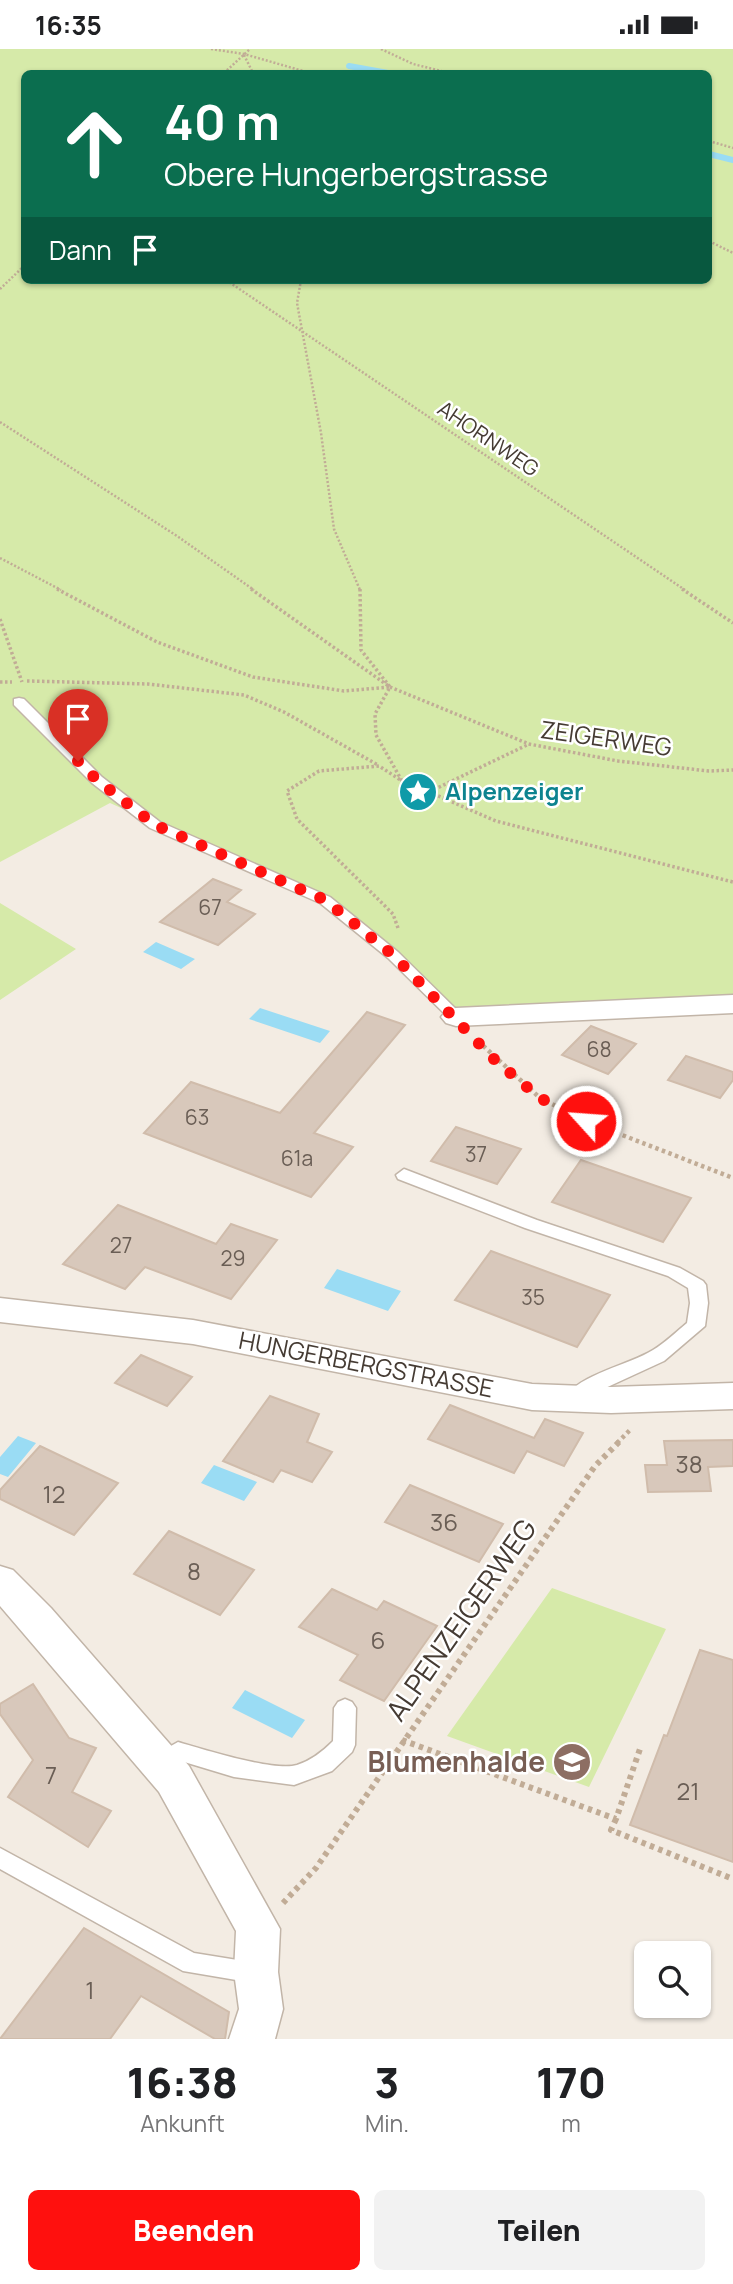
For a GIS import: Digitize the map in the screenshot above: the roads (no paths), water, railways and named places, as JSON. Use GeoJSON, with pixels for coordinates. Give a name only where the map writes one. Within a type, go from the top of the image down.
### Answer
{"type":"FeatureCollection","features":[{"type":"Feature","properties":{"kind":"street"},"geometry":{"type":"LineString","coordinates":[[456,1017],[733,1004]]}},
{"type":"Feature","properties":{"kind":"street","name":"HUNGERBERGSTRASSE"},"geometry":{"type":"LineString","coordinates":[[0,1310],[193,1332],[532,1397],[733,1397]]}},
{"type":"Feature","properties":{"kind":"street"},"geometry":{"type":"LineString","coordinates":[[0,1581],[174,1779],[258,1930],[256,1972],[261,2010],[252,2039]]}},
{"type":"Feature","properties":{"kind":"lane"},"geometry":{"type":"LineString","coordinates":[[19,702],[97,780],[155,825],[325,900],[393,955],[456,1017]]}},
{"type":"Feature","properties":{"kind":"lane"},"geometry":{"type":"LineString","coordinates":[[404,1175],[531,1224],[674,1272],[697,1285],[699,1303],[696,1326],[658,1356],[594,1385],[573,1399]]}},
{"type":"Feature","properties":{"kind":"lane"},"geometry":{"type":"LineString","coordinates":[[161,1763],[178,1751],[234,1767],[294,1776],[324,1764],[344,1745],[345,1708]]}},
{"type":"Feature","properties":{"kind":"lane"},"geometry":{"type":"LineString","coordinates":[[0,1859],[191,1963],[256,1972]]}},
{"type":"Feature","properties":{"kind":"water"},"geometry":{"type":"Polygon","coordinates":[[[156,942],[195,959],[181,969],[143,952],[156,942]]]}},
{"type":"Feature","properties":{"kind":"water"},"geometry":{"type":"Polygon","coordinates":[[[260,1008],[330,1031],[320,1043],[249,1019],[260,1008]]]}},
{"type":"Feature","properties":{"kind":"water"},"geometry":{"type":"Polygon","coordinates":[[[337,1269],[401,1291],[388,1311],[324,1288],[337,1269]]]}},
{"type":"Feature","properties":{"kind":"water"},"geometry":{"type":"Polygon","coordinates":[[[18,1436],[36,1443],[8,1477],[0,1474],[0,1457],[18,1436]]]}},
{"type":"Feature","properties":{"kind":"water"},"geometry":{"type":"Polygon","coordinates":[[[214,1465],[257,1482],[244,1501],[201,1483],[214,1465]]]}},
{"type":"Feature","properties":{"kind":"water"},"geometry":{"type":"Polygon","coordinates":[[[245,1690],[305,1720],[292,1738],[232,1708],[245,1690]]]}},
{"type":"Feature","properties":{"kind":"waterway"},"geometry":{"type":"LineString","coordinates":[[349,66],[371,70]]}},
{"type":"Feature","properties":{"kind":"waterway"},"geometry":{"type":"LineString","coordinates":[[712,155],[733,160]]}},
{"type":"Feature","properties":{"kind":"place","name":"Alpenzeiger"},"geometry":{"type":"Point","coordinates":[418,792]}},
{"type":"Feature","properties":{"kind":"place","name":"Blumenhalde"},"geometry":{"type":"Point","coordinates":[572,1762]}}]}
